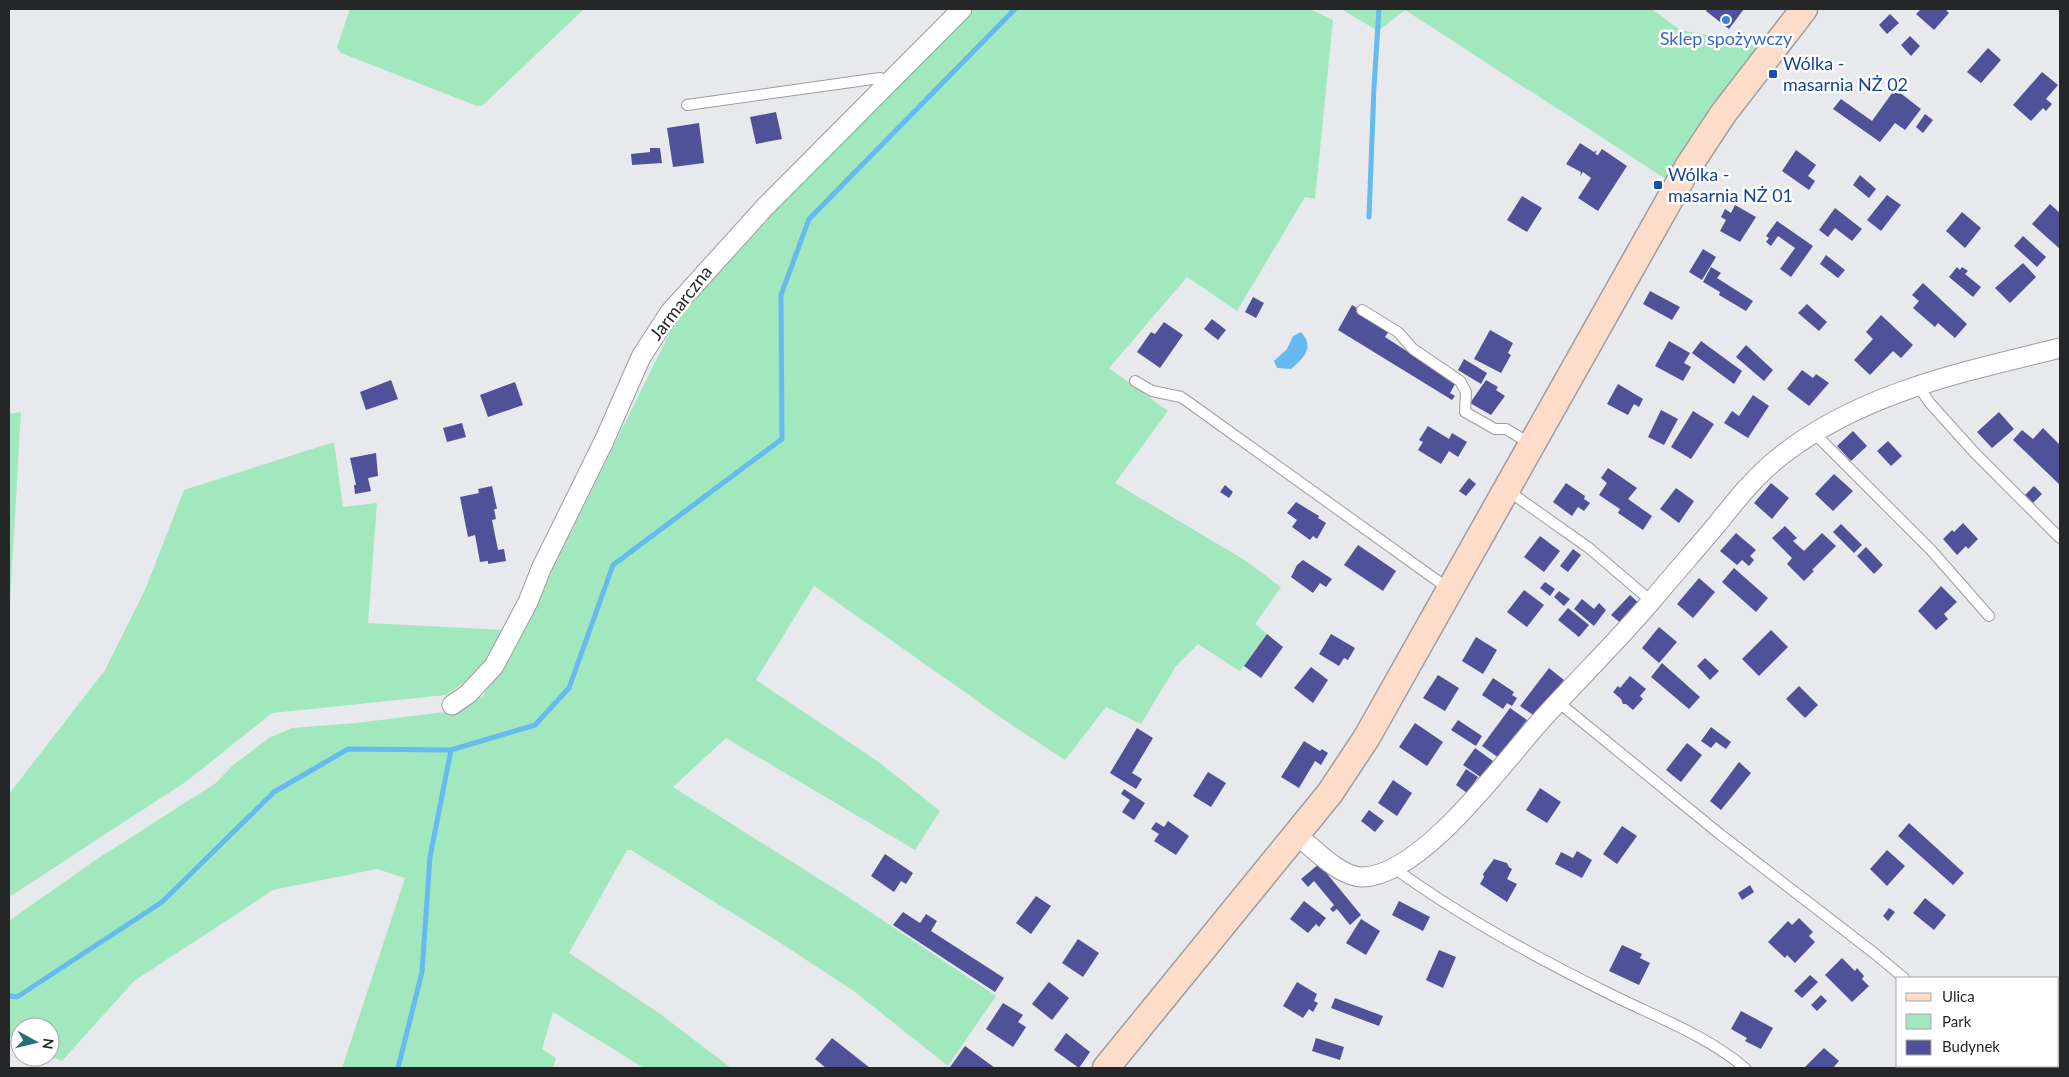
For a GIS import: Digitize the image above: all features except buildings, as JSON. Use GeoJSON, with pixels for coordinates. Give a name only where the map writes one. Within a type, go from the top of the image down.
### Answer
{"type":"FeatureCollection","features":[{"type":"Feature","properties":{"kind":"street","name":"Jarmarczna"},"geometry":{"type":"LineString","coordinates":[[452,705],[468,694],[494,666],[528,602],[541,569],[604,440],[641,358],[670,312],[764,208],[962,9]]}},
{"type":"Feature","properties":{"kind":"street"},"geometry":{"type":"LineString","coordinates":[[1106,1068],[1297,835],[1330,793],[1358,752],[1692,161],[1723,114],[1801,10]]}},
{"type":"Feature","properties":{"kind":"street"},"geometry":{"type":"LineString","coordinates":[[1297,835],[1348,875],[1370,876],[1394,868],[1426,844],[1463,812],[1558,702],[1651,601],[1739,497],[1780,456],[1813,432],[1874,401],[1956,374],[2060,348]]}},
{"type":"Feature","properties":{"kind":"lane"},"geometry":{"type":"LineString","coordinates":[[687,105],[880,78],[886,80],[889,84]]}},
{"type":"Feature","properties":{"kind":"lane"},"geometry":{"type":"LineString","coordinates":[[1362,310],[1398,332],[1413,349],[1460,381],[1466,392],[1465,412],[1495,429],[1506,429],[1532,444]]}},
{"type":"Feature","properties":{"kind":"lane"},"geometry":{"type":"LineString","coordinates":[[1135,381],[1152,391],[1181,397],[1186,400],[1450,589]]}},
{"type":"Feature","properties":{"kind":"lane"},"geometry":{"type":"LineString","coordinates":[[1918,385],[1929,402],[1973,452],[2060,538]]}},
{"type":"Feature","properties":{"kind":"lane"},"geometry":{"type":"LineString","coordinates":[[1813,432],[1931,550],[1989,616]]}},
{"type":"Feature","properties":{"kind":"lane"},"geometry":{"type":"LineString","coordinates":[[1506,490],[1583,543],[1651,601]]}},
{"type":"Feature","properties":{"kind":"lane"},"geometry":{"type":"LineString","coordinates":[[1558,702],[1713,829],[1903,977]]}},
{"type":"Feature","properties":{"kind":"lane"},"geometry":{"type":"LineString","coordinates":[[1394,868],[1454,910],[1557,968],[1709,1042],[1727,1053],[1745,1068]]}},
{"type":"Feature","properties":{"kind":"green space"},"geometry":{"type":"Polygon","coordinates":[[[350,9],[584,9],[482,106],[477,106],[341,53],[337,47],[350,9]]]}},
{"type":"Feature","properties":{"kind":"green space"},"geometry":{"type":"Polygon","coordinates":[[[973,9],[1310,9],[1333,20],[1315,199],[1305,197],[1237,311],[1187,277],[1109,368],[1168,411],[1115,483],[1243,559],[1281,587],[1255,624],[1267,634],[1240,671],[1198,644],[1176,666],[1141,724],[1106,707],[1065,760],[1003,719],[814,586],[756,680],[880,763],[940,811],[915,850],[726,738],[673,787],[845,895],[996,996],[948,1066],[855,992],[779,942],[631,850],[627,850],[569,953],[663,1016],[731,1068],[644,1068],[553,1012],[542,1049],[556,1058],[553,1068],[342,1068],[405,878],[377,869],[273,890],[134,981],[62,1061],[60,1060],[60,1017],[10,1017],[9,1036],[9,921],[94,861],[216,783],[232,766],[269,738],[292,728],[356,723],[445,712],[483,696],[532,610],[682,308],[828,154],[973,9]]]}},
{"type":"Feature","properties":{"kind":"green space"},"geometry":{"type":"Polygon","coordinates":[[[1341,9],[1652,9],[1680,30],[1762,45],[1669,181],[1405,10],[1378,31],[1341,9]]]}},
{"type":"Feature","properties":{"kind":"green space"},"geometry":{"type":"Polygon","coordinates":[[[21,412],[9,620],[9,414],[21,412]]]}},
{"type":"Feature","properties":{"kind":"green space"},"geometry":{"type":"Polygon","coordinates":[[[334,442],[343,507],[377,503],[368,623],[507,630],[477,674],[446,695],[272,713],[187,781],[9,897],[9,794],[105,670],[145,590],[184,490],[334,442]]]}},
{"type":"Feature","properties":{"kind":"water"},"geometry":{"type":"Polygon","coordinates":[[[1301,332],[1307,343],[1304,356],[1291,369],[1277,368],[1274,361],[1287,349],[1293,336],[1301,332]]]}},
{"type":"Feature","properties":{"kind":"waterway"},"geometry":{"type":"LineString","coordinates":[[398,1068],[422,972],[430,857],[451,750],[535,725],[569,688],[613,565],[782,439],[781,295],[809,219],[1015,9]]}},
{"type":"Feature","properties":{"kind":"waterway"},"geometry":{"type":"LineString","coordinates":[[1369,217],[1379,9]]}},
{"type":"Feature","properties":{"kind":"waterway"},"geometry":{"type":"LineString","coordinates":[[9,996],[17,997],[162,902],[274,792],[348,749],[451,750]]}},
{"type":"Feature","properties":{"kind":"place","name":"Sklep spożywczy"},"geometry":{"type":"Point","coordinates":[1726,20]}},
{"type":"Feature","properties":{"kind":"place","name":"Wólka - masarnia NŻ 02"},"geometry":{"type":"Point","coordinates":[1773,74]}},
{"type":"Feature","properties":{"kind":"place","name":"Wólka - masarnia NŻ 01"},"geometry":{"type":"Point","coordinates":[1658,185]}}]}
